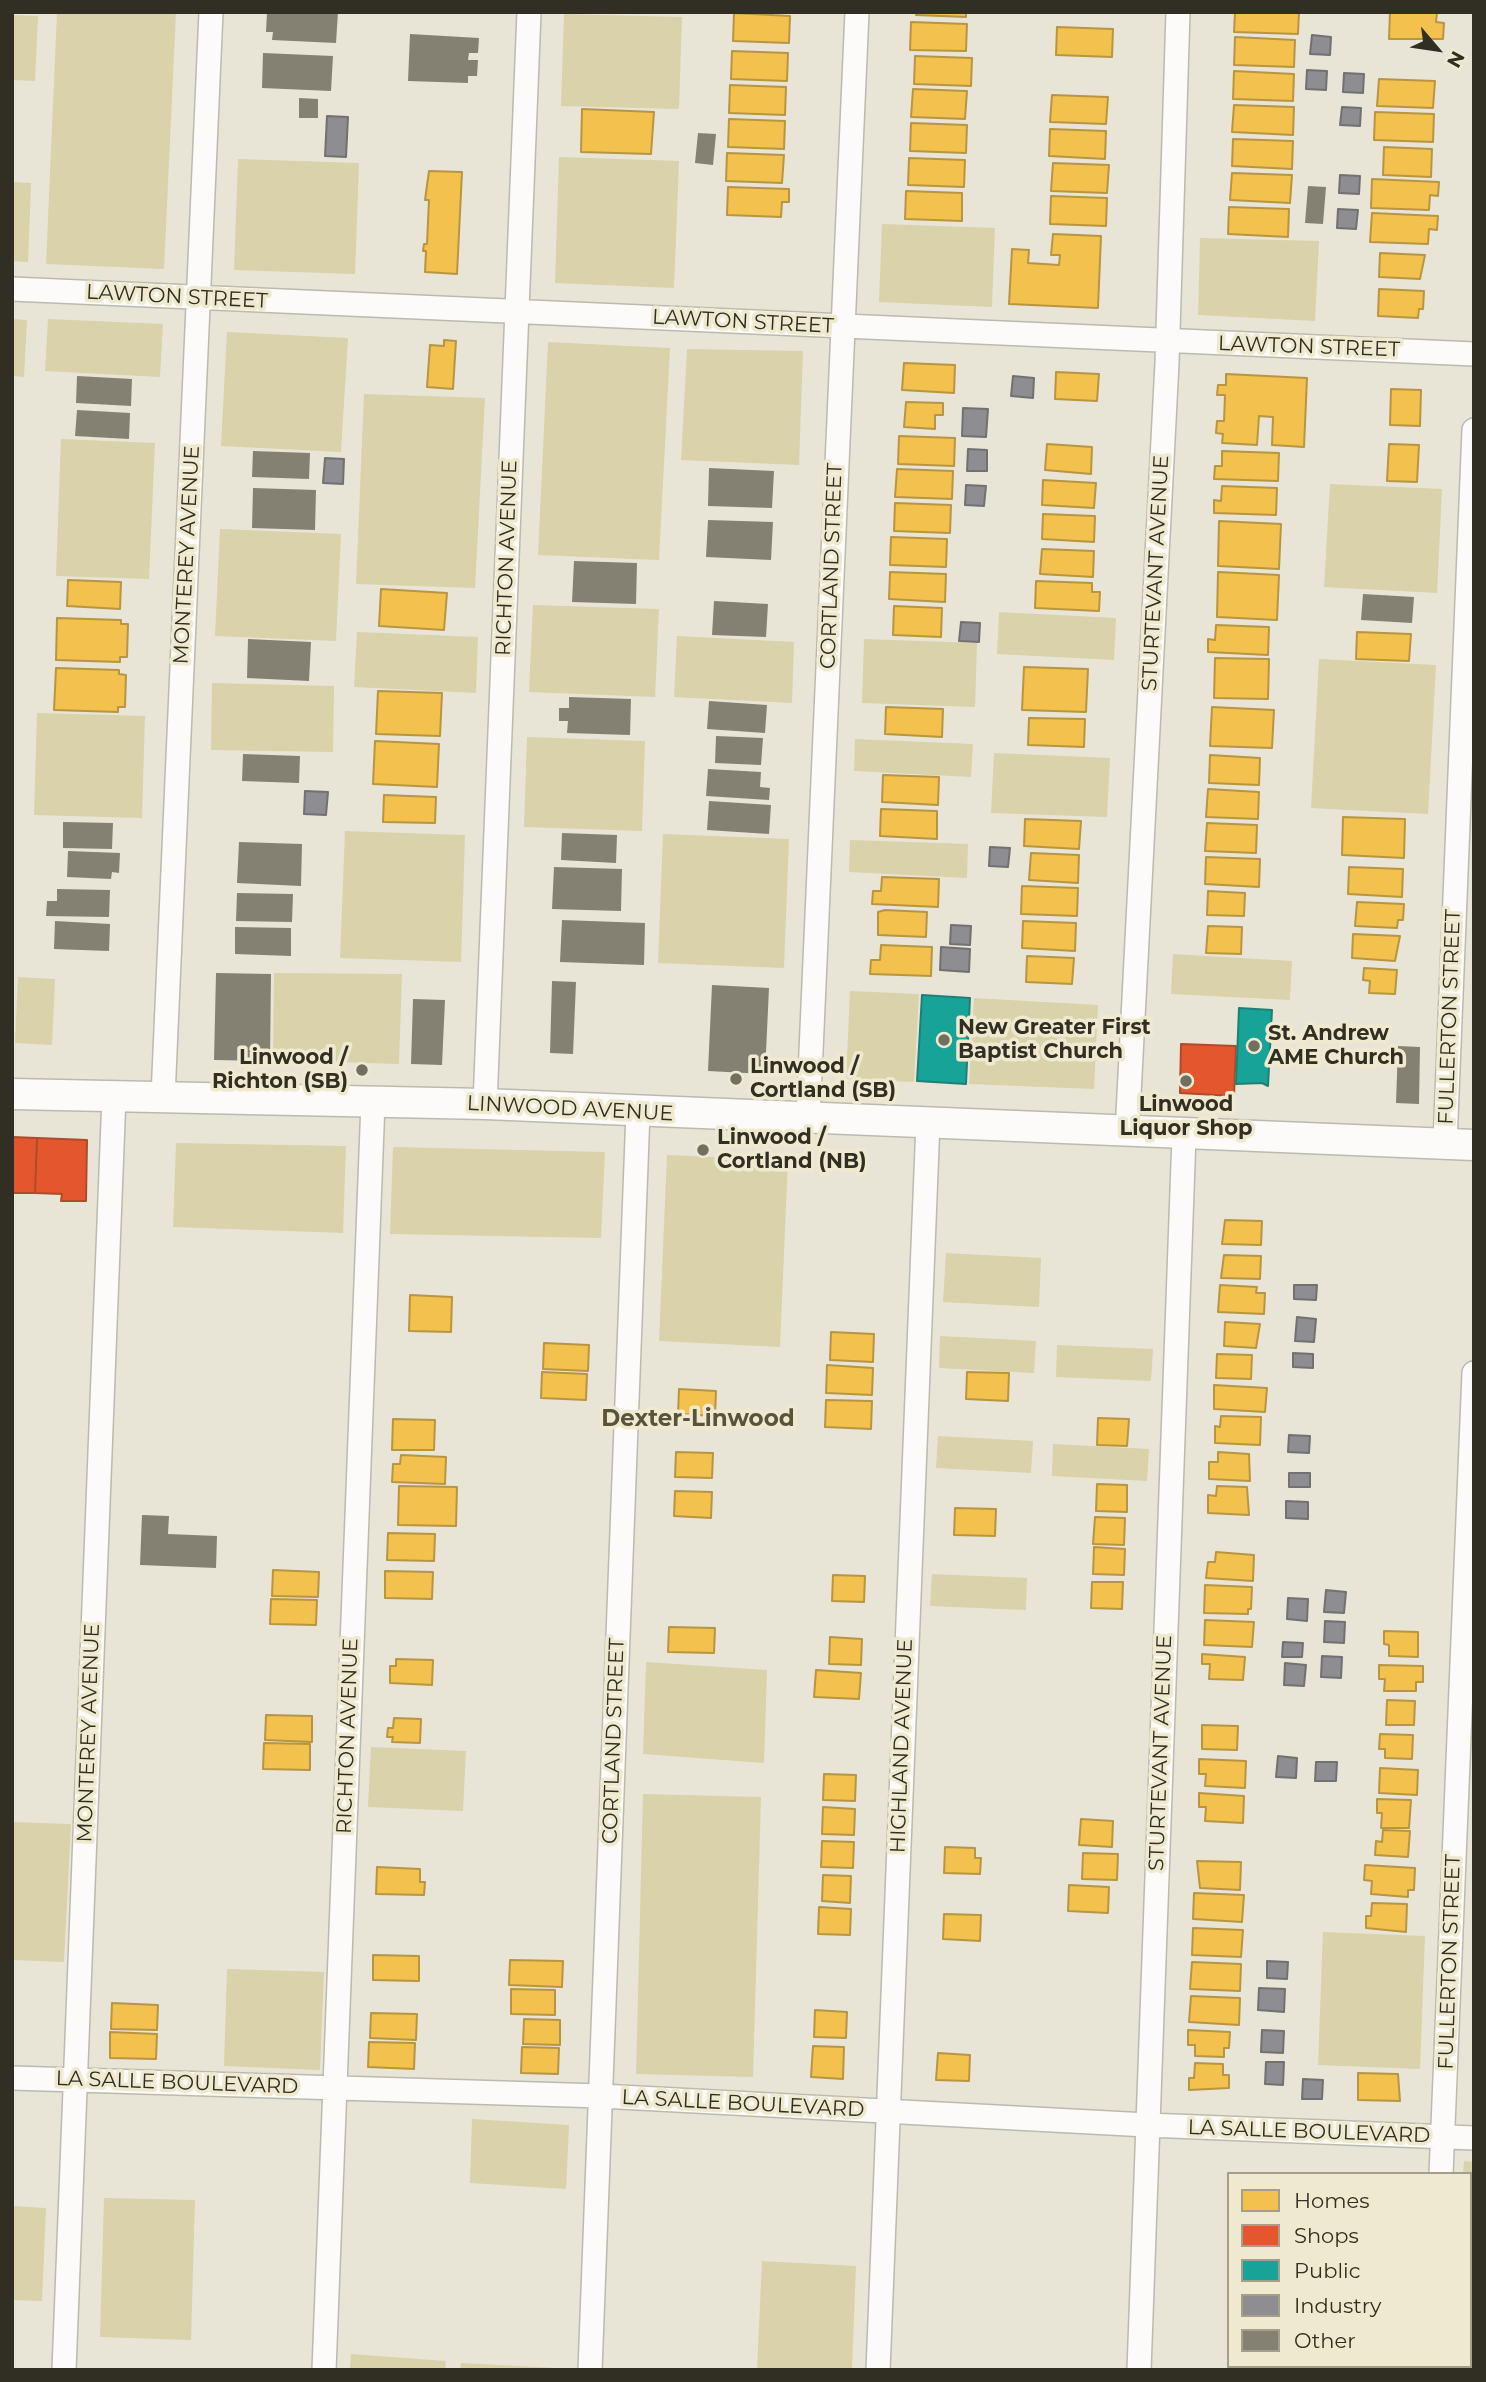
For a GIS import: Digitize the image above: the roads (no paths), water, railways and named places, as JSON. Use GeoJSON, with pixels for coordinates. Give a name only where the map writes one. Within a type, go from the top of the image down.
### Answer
{"type":"FeatureCollection","features":[{"type":"Feature","properties":{"kind":"street","name":"MONTEREY AVENUE"},"geometry":{"type":"LineString","coordinates":[[163,1097],[211,12]]}},
{"type":"Feature","properties":{"kind":"street","name":"RICHTON AVENUE"},"geometry":{"type":"LineString","coordinates":[[485,1104],[529,12]]}},
{"type":"Feature","properties":{"kind":"street","name":"CORTLAND STREET"},"geometry":{"type":"LineString","coordinates":[[808,1119],[857,12]]}},
{"type":"Feature","properties":{"kind":"street","name":"STURTEVANT AVENUE"},"geometry":{"type":"LineString","coordinates":[[1127,1133],[1167,341],[1178,12]]}},
{"type":"Feature","properties":{"kind":"street","name":"LAWTON STREET"},"geometry":{"type":"LineString","coordinates":[[12,289],[1474,354]]}},
{"type":"Feature","properties":{"kind":"street","name":"FULLERTON STREET"},"geometry":{"type":"LineString","coordinates":[[1459,1144],[1474,430]]}},
{"type":"Feature","properties":{"kind":"street","name":"LINWOOD AVENUE"},"geometry":{"type":"LineString","coordinates":[[12,1094],[485,1104],[928,1122],[1184,1136]]}},
{"type":"Feature","properties":{"kind":"street","name":"MONTEREY AVENUE"},"geometry":{"type":"LineString","coordinates":[[64,2370],[114,1096]]}},
{"type":"Feature","properties":{"kind":"street","name":"RICHTON AVENUE"},"geometry":{"type":"LineString","coordinates":[[324,2370],[373,1102]]}},
{"type":"Feature","properties":{"kind":"street","name":"CORTLAND STREET"},"geometry":{"type":"LineString","coordinates":[[590,2370],[638,1112]]}},
{"type":"Feature","properties":{"kind":"street","name":"HIGHLAND AVENUE"},"geometry":{"type":"LineString","coordinates":[[878,2370],[928,1122]]}},
{"type":"Feature","properties":{"kind":"street","name":"STURTEVANT AVENUE"},"geometry":{"type":"LineString","coordinates":[[1139,2370],[1184,1136]]}},
{"type":"Feature","properties":{"kind":"street"},"geometry":{"type":"LineString","coordinates":[[1184,1136],[1421,1145],[1459,1144]]}},
{"type":"Feature","properties":{"kind":"street","name":"FULLERTON STREET"},"geometry":{"type":"LineString","coordinates":[[1441,2172],[1474,1373]]}},
{"type":"Feature","properties":{"kind":"street","name":"LA SALLE BOULEVARD"},"geometry":{"type":"LineString","coordinates":[[12,2078],[601,2096],[758,2103],[887,2113],[1016,2116],[1147,2125],[1474,2138]]}},
{"type":"Feature","properties":{"kind":"place","name":"New Greater First Baptist Church"},"geometry":{"type":"Point","coordinates":[944,1040]}},
{"type":"Feature","properties":{"kind":"place","name":"St. Andrew AME Church"},"geometry":{"type":"Point","coordinates":[1254,1046]}},
{"type":"Feature","properties":{"kind":"place","name":"Linwood / Richton (SB)"},"geometry":{"type":"Point","coordinates":[362,1070]}},
{"type":"Feature","properties":{"kind":"place","name":"Linwood / Cortland (SB)"},"geometry":{"type":"Point","coordinates":[736,1079]}},
{"type":"Feature","properties":{"kind":"place","name":"Linwood Liquor Shop"},"geometry":{"type":"Point","coordinates":[1186,1081]}},
{"type":"Feature","properties":{"kind":"place","name":"Linwood / Cortland (NB)"},"geometry":{"type":"Point","coordinates":[703,1150]}},
{"type":"Feature","properties":{"kind":"district","name":"Dexter-Linwood"},"geometry":{"type":"Point","coordinates":[698,1419]}}]}
